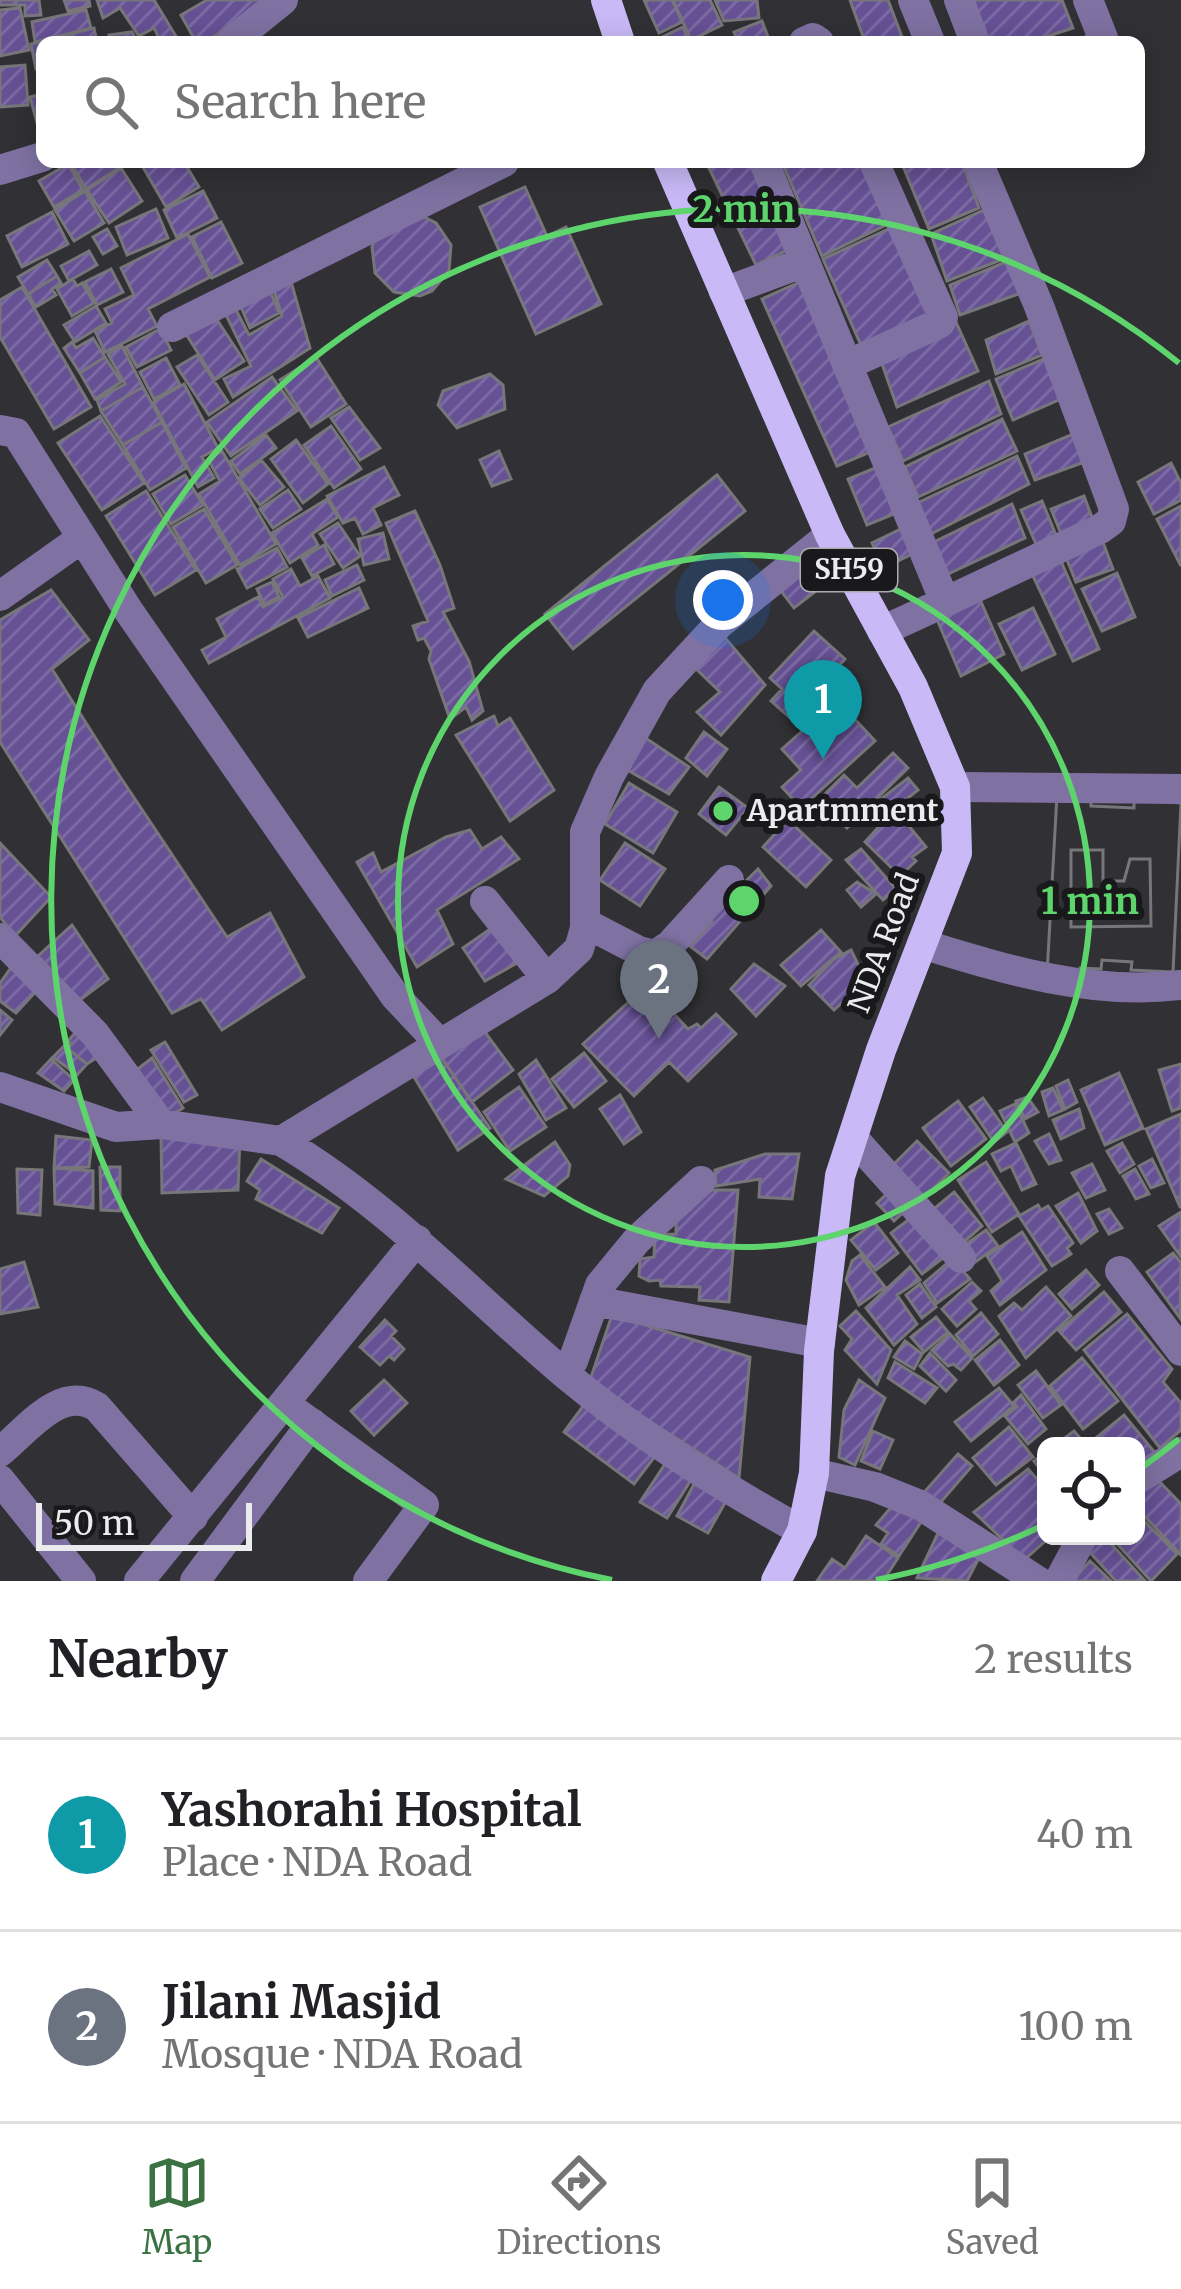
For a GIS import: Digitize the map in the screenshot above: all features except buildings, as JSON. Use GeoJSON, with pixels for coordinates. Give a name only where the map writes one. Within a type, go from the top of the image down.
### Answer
{"type":"FeatureCollection","features":[{"type":"Feature","properties":{"kind":"main road"},"geometry":{"type":"LineString","coordinates":[[607,0],[618,36]]}},
{"type":"Feature","properties":{"kind":"main road","name":"NDA Road"},"geometry":{"type":"LineString","coordinates":[[671,168],[830,535],[913,687],[955,788],[957,853],[881,1050],[841,1176],[820,1343],[814,1473],[802,1531],[776,1581]]}},
{"type":"Feature","properties":{"kind":"street"},"geometry":{"type":"LineString","coordinates":[[238,36],[283,0]]}},
{"type":"Feature","properties":{"kind":"street"},"geometry":{"type":"LineString","coordinates":[[913,0],[928,36]]}},
{"type":"Feature","properties":{"kind":"street"},"geometry":{"type":"LineString","coordinates":[[959,0],[973,36]]}},
{"type":"Feature","properties":{"kind":"street"},"geometry":{"type":"LineString","coordinates":[[1088,0],[1102,36]]}},
{"type":"Feature","properties":{"kind":"street"},"geometry":{"type":"LineString","coordinates":[[0,170],[36,159]]}},
{"type":"Feature","properties":{"kind":"street"},"geometry":{"type":"LineString","coordinates":[[172,327],[491,168]]}},
{"type":"Feature","properties":{"kind":"street"},"geometry":{"type":"LineString","coordinates":[[766,168],[945,602]]}},
{"type":"Feature","properties":{"kind":"street"},"geometry":{"type":"LineString","coordinates":[[848,365],[940,323],[943,317],[877,168]]}},
{"type":"Feature","properties":{"kind":"street"},"geometry":{"type":"LineString","coordinates":[[882,631],[1100,529],[1111,521],[1114,509],[1039,306],[981,168]]}},
{"type":"Feature","properties":{"kind":"street"},"geometry":{"type":"LineString","coordinates":[[724,292],[805,262]]}},
{"type":"Feature","properties":{"kind":"street"},"geometry":{"type":"LineString","coordinates":[[0,430],[16,433],[82,538],[395,996],[440,1044]]}},
{"type":"Feature","properties":{"kind":"street"},"geometry":{"type":"LineString","coordinates":[[281,1141],[547,979],[579,950],[585,923],[585,832],[657,691],[719,624],[830,535]]}},
{"type":"Feature","properties":{"kind":"street"},"geometry":{"type":"LineString","coordinates":[[0,596],[82,538]]}},
{"type":"Feature","properties":{"kind":"street"},"geometry":{"type":"LineString","coordinates":[[955,788],[1181,788]]}},
{"type":"Feature","properties":{"kind":"street"},"geometry":{"type":"LineString","coordinates":[[585,923],[655,955],[670,945],[729,880]]}},
{"type":"Feature","properties":{"kind":"street"},"geometry":{"type":"LineString","coordinates":[[485,901],[547,979]]}},
{"type":"Feature","properties":{"kind":"street"},"geometry":{"type":"LineString","coordinates":[[0,938],[95,1034],[160,1124]]}},
{"type":"Feature","properties":{"kind":"street"},"geometry":{"type":"LineString","coordinates":[[922,944],[1059,982],[1137,991],[1181,986]]}},
{"type":"Feature","properties":{"kind":"street"},"geometry":{"type":"LineString","coordinates":[[0,1087],[116,1127],[160,1124],[281,1141],[338,1175],[633,1427],[726,1489],[802,1531]]}},
{"type":"Feature","properties":{"kind":"street"},"geometry":{"type":"LineString","coordinates":[[853,1138],[961,1258]]}},
{"type":"Feature","properties":{"kind":"street"},"geometry":{"type":"LineString","coordinates":[[573,1361],[600,1285],[637,1240],[701,1181]]}},
{"type":"Feature","properties":{"kind":"street"},"geometry":{"type":"LineString","coordinates":[[140,1581],[417,1240]]}},
{"type":"Feature","properties":{"kind":"street"},"geometry":{"type":"LineString","coordinates":[[1120,1271],[1181,1351]]}},
{"type":"Feature","properties":{"kind":"street"},"geometry":{"type":"LineString","coordinates":[[594,1301],[820,1343]]}},
{"type":"Feature","properties":{"kind":"street"},"geometry":{"type":"LineString","coordinates":[[0,1452],[65,1399],[83,1398],[98,1407],[193,1516]]}},
{"type":"Feature","properties":{"kind":"street"},"geometry":{"type":"LineString","coordinates":[[286,1405],[424,1505],[368,1581]]}},
{"type":"Feature","properties":{"kind":"street"},"geometry":{"type":"LineString","coordinates":[[195,1581],[312,1424]]}},
{"type":"Feature","properties":{"kind":"street"},"geometry":{"type":"LineString","coordinates":[[1145,1474],[1181,1452]]}},
{"type":"Feature","properties":{"kind":"street"},"geometry":{"type":"LineString","coordinates":[[814,1473],[875,1487],[920,1505],[1038,1581]]}},
{"type":"Feature","properties":{"kind":"street"},"geometry":{"type":"LineString","coordinates":[[0,1480],[81,1581]]}},
{"type":"Feature","properties":{"kind":"street"},"geometry":{"type":"LineString","coordinates":[[1059,1581],[1078,1545]]}},
{"type":"Feature","properties":{"kind":"place","name":"Yashorahi Hospital"},"geometry":{"type":"Point","coordinates":[823,759]}},
{"type":"Feature","properties":{"kind":"place","name":"Apartmment"},"geometry":{"type":"Point","coordinates":[723,811]}},
{"type":"Feature","properties":{"kind":"place","name":"Jilani Masjid"},"geometry":{"type":"Point","coordinates":[659,1039]}}]}
